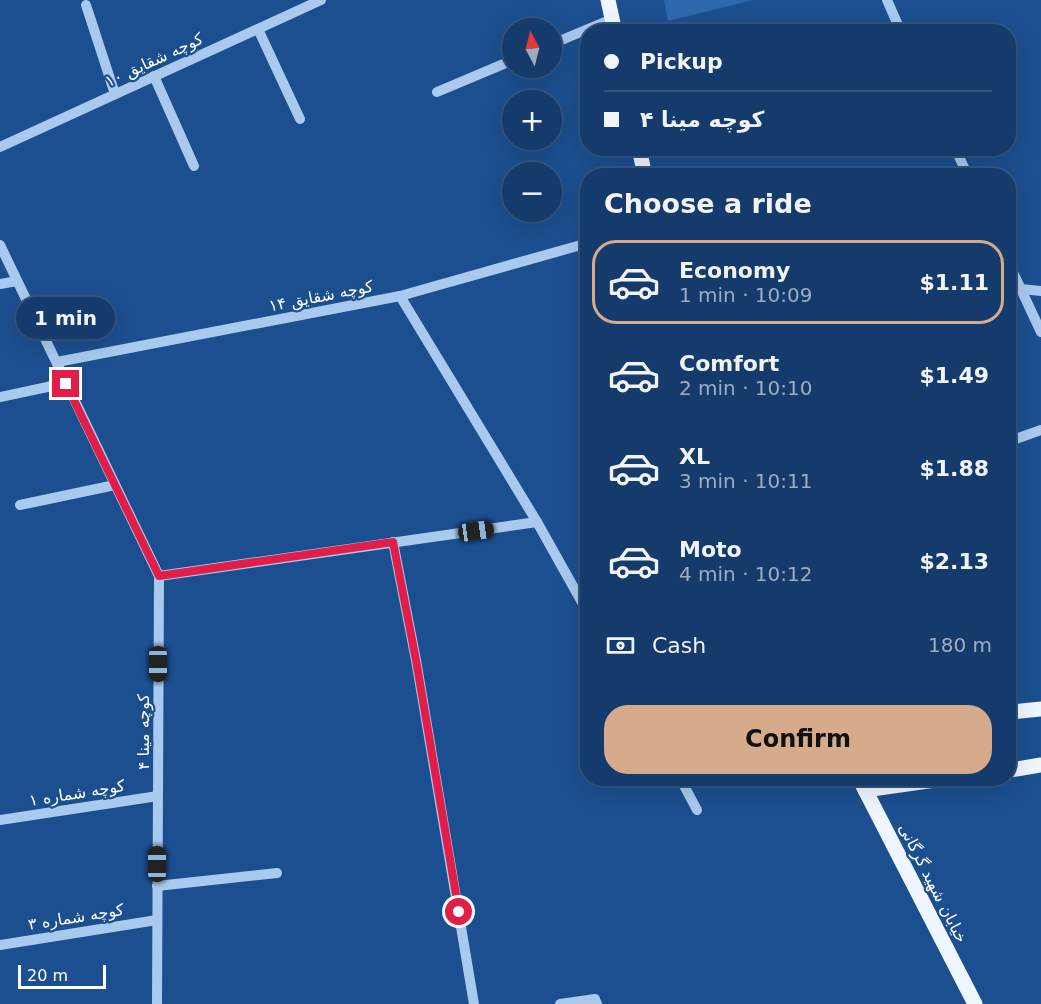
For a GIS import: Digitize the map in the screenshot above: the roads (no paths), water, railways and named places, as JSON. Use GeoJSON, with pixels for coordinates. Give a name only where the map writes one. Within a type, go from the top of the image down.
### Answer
{"type":"FeatureCollection","features":[{"type":"Feature","properties":{"kind":"main road"},"geometry":{"type":"LineString","coordinates":[[608,0],[613,24]]}},
{"type":"Feature","properties":{"kind":"main road"},"geometry":{"type":"LineString","coordinates":[[1016,711],[1041,709]]}},
{"type":"Feature","properties":{"kind":"main road"},"geometry":{"type":"LineString","coordinates":[[1016,769],[1041,765]]}},
{"type":"Feature","properties":{"kind":"main road","name":"خیابان شهید گرگانی"},"geometry":{"type":"LineString","coordinates":[[863,786],[975,1004]]}},
{"type":"Feature","properties":{"kind":"street","name":"کوچه شقایق ۱۰"},"geometry":{"type":"LineString","coordinates":[[0,147],[321,0]]}},
{"type":"Feature","properties":{"kind":"street"},"geometry":{"type":"LineString","coordinates":[[887,0],[898,24]]}},
{"type":"Feature","properties":{"kind":"street"},"geometry":{"type":"LineString","coordinates":[[86,5],[115,94]]}},
{"type":"Feature","properties":{"kind":"street"},"geometry":{"type":"LineString","coordinates":[[258,28],[300,119]]}},
{"type":"Feature","properties":{"kind":"street"},"geometry":{"type":"LineString","coordinates":[[562,41],[580,35]]}},
{"type":"Feature","properties":{"kind":"street"},"geometry":{"type":"LineString","coordinates":[[437,92],[502,65]]}},
{"type":"Feature","properties":{"kind":"street"},"geometry":{"type":"LineString","coordinates":[[154,76],[194,166]]}},
{"type":"Feature","properties":{"kind":"street","name":"کوچه مینا ۴"},"geometry":{"type":"LineString","coordinates":[[0,245],[159,576],[157,1004]]}},
{"type":"Feature","properties":{"kind":"street","name":"کوچه شقایق ۱۴"},"geometry":{"type":"LineString","coordinates":[[57,362],[400,296],[580,245]]}},
{"type":"Feature","properties":{"kind":"street"},"geometry":{"type":"LineString","coordinates":[[0,284],[17,281]]}},
{"type":"Feature","properties":{"kind":"street"},"geometry":{"type":"LineString","coordinates":[[1016,289],[1041,291]]}},
{"type":"Feature","properties":{"kind":"street"},"geometry":{"type":"LineString","coordinates":[[1016,291],[1041,332]]}},
{"type":"Feature","properties":{"kind":"street"},"geometry":{"type":"LineString","coordinates":[[400,296],[537,522],[580,599]]}},
{"type":"Feature","properties":{"kind":"street"},"geometry":{"type":"LineString","coordinates":[[0,397],[66,384]]}},
{"type":"Feature","properties":{"kind":"street"},"geometry":{"type":"LineString","coordinates":[[1016,439],[1041,430]]}},
{"type":"Feature","properties":{"kind":"street"},"geometry":{"type":"LineString","coordinates":[[20,505],[115,485]]}},
{"type":"Feature","properties":{"kind":"street"},"geometry":{"type":"LineString","coordinates":[[159,576],[537,522]]}},
{"type":"Feature","properties":{"kind":"street"},"geometry":{"type":"LineString","coordinates":[[393,542],[416,660],[474,1004]]}},
{"type":"Feature","properties":{"kind":"street"},"geometry":{"type":"LineString","coordinates":[[684,786],[698,810]]}},
{"type":"Feature","properties":{"kind":"street","name":"کوچه شماره ۱"},"geometry":{"type":"LineString","coordinates":[[0,820],[158,796]]}},
{"type":"Feature","properties":{"kind":"street"},"geometry":{"type":"LineString","coordinates":[[157,886],[277,873]]}},
{"type":"Feature","properties":{"kind":"street","name":"کوچه شماره ۳"},"geometry":{"type":"LineString","coordinates":[[0,945],[157,920]]}},
{"type":"Feature","properties":{"kind":"street"},"geometry":{"type":"LineString","coordinates":[[560,1004],[596,1002]]}}]}
